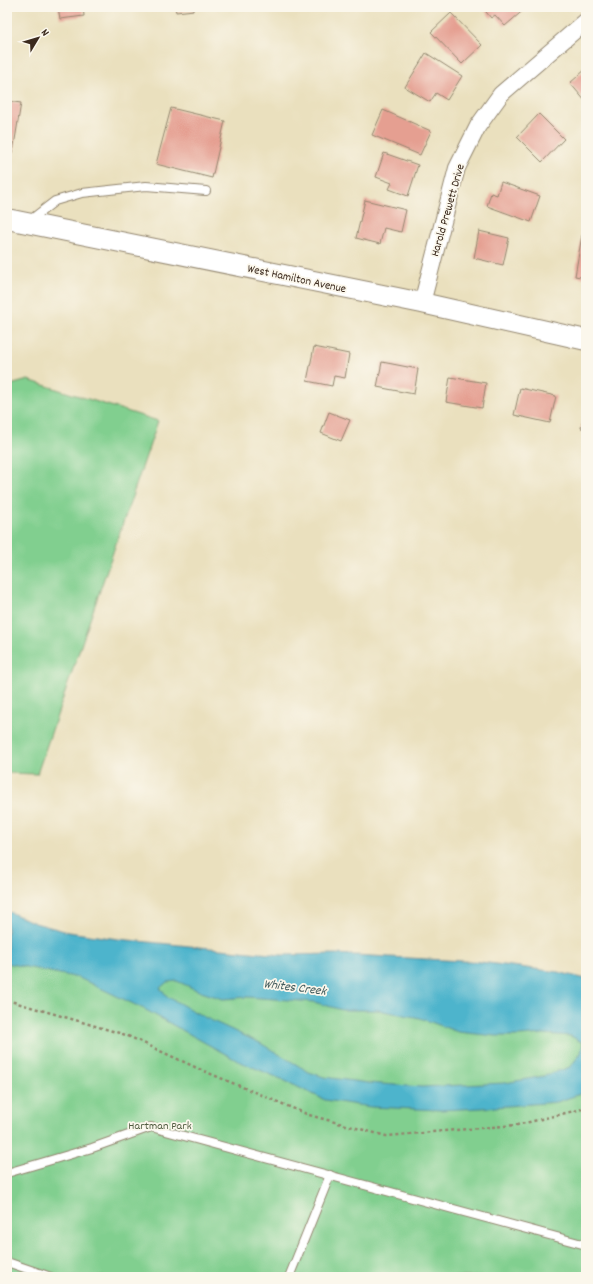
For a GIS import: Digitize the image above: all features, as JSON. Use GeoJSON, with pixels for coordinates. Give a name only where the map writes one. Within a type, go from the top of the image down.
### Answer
{"type":"FeatureCollection","features":[{"type":"Feature","properties":{"kind":"street","name":"Harold Prewett Drive"},"geometry":{"type":"LineString","coordinates":[[422,303],[457,168],[478,126],[501,94],[586,21]]}},
{"type":"Feature","properties":{"kind":"street","name":"West Hamilton Avenue"},"geometry":{"type":"LineString","coordinates":[[7,219],[422,303],[586,340]]}},
{"type":"Feature","properties":{"kind":"lane"},"geometry":{"type":"LineString","coordinates":[[27,223],[55,201],[82,192],[146,186],[206,191]]}},
{"type":"Feature","properties":{"kind":"lane"},"geometry":{"type":"LineString","coordinates":[[7,1173],[92,1148],[151,1126],[586,1245]]}},
{"type":"Feature","properties":{"kind":"lane"},"geometry":{"type":"LineString","coordinates":[[289,1277],[330,1175]]}},
{"type":"Feature","properties":{"kind":"lane"},"geometry":{"type":"LineString","coordinates":[[7,1262],[51,1277]]}},
{"type":"Feature","properties":{"kind":"path"},"geometry":{"type":"LineString","coordinates":[[7,1000],[126,1035],[199,1069],[309,1115],[386,1136],[517,1125],[586,1108]]}},
{"type":"Feature","properties":{"kind":"green space"},"geometry":{"type":"Polygon","coordinates":[[[28,380],[158,421],[37,774],[7,773],[7,386],[28,380]]]}},
{"type":"Feature","properties":{"kind":"green space","name":"Hartman Park"},"geometry":{"type":"Polygon","coordinates":[[[7,949],[586,1036],[586,1277],[7,1277],[7,949]]]}},
{"type":"Feature","properties":{"kind":"water","name":"Whites Creek"},"geometry":{"type":"Polygon","coordinates":[[[7,911],[35,923],[68,932],[118,939],[281,955],[336,954],[480,962],[558,972],[586,979],[586,1092],[557,1102],[440,1110],[371,1107],[325,1100],[238,1061],[144,1009],[79,978],[7,963],[7,911]],[[177,981],[167,982],[160,988],[168,997],[204,1017],[260,1043],[309,1072],[324,1077],[368,1083],[422,1087],[505,1083],[544,1076],[570,1067],[581,1053],[583,1043],[571,1036],[544,1034],[495,1036],[458,1032],[420,1018],[378,1010],[342,1010],[314,1002],[248,997],[223,999],[201,992],[177,981]]]}},
{"type":"Feature","properties":{"kind":"building"},"geometry":{"type":"Polygon","coordinates":[[[58,7],[83,7],[84,16],[60,19],[58,7]]]}},
{"type":"Feature","properties":{"kind":"building"},"geometry":{"type":"Polygon","coordinates":[[[175,7],[194,7],[194,10],[176,12],[175,7]]]}},
{"type":"Feature","properties":{"kind":"building"},"geometry":{"type":"Polygon","coordinates":[[[482,7],[527,7],[505,26],[495,15],[491,18],[482,7]]]}},
{"type":"Feature","properties":{"kind":"building"},"geometry":{"type":"Polygon","coordinates":[[[451,13],[482,45],[462,64],[431,32],[451,13]]]}},
{"type":"Feature","properties":{"kind":"building"},"geometry":{"type":"Polygon","coordinates":[[[426,53],[462,76],[447,100],[436,93],[430,102],[405,87],[426,53]]]}},
{"type":"Feature","properties":{"kind":"building"},"geometry":{"type":"Polygon","coordinates":[[[586,69],[586,102],[570,83],[586,69]]]}},
{"type":"Feature","properties":{"kind":"building"},"geometry":{"type":"Polygon","coordinates":[[[7,101],[21,103],[13,152],[7,151],[7,101]]]}},
{"type":"Feature","properties":{"kind":"building"},"geometry":{"type":"Polygon","coordinates":[[[171,108],[225,121],[212,178],[156,164],[171,108]]]}},
{"type":"Feature","properties":{"kind":"building"},"geometry":{"type":"Polygon","coordinates":[[[383,110],[431,131],[420,155],[372,135],[383,110]]]}},
{"type":"Feature","properties":{"kind":"building"},"geometry":{"type":"Polygon","coordinates":[[[539,114],[564,139],[542,162],[517,137],[539,114]]]}},
{"type":"Feature","properties":{"kind":"building"},"geometry":{"type":"Polygon","coordinates":[[[384,153],[418,165],[408,196],[389,189],[392,183],[376,177],[384,153]]]}},
{"type":"Feature","properties":{"kind":"building"},"geometry":{"type":"Polygon","coordinates":[[[501,182],[540,196],[531,222],[487,206],[491,193],[497,195],[501,182]]]}},
{"type":"Feature","properties":{"kind":"building"},"geometry":{"type":"Polygon","coordinates":[[[365,200],[406,210],[401,232],[384,228],[380,244],[356,238],[365,200]]]}},
{"type":"Feature","properties":{"kind":"building"},"geometry":{"type":"Polygon","coordinates":[[[479,231],[509,238],[503,265],[474,258],[479,231]]]}},
{"type":"Feature","properties":{"kind":"building"},"geometry":{"type":"Polygon","coordinates":[[[582,235],[586,236],[586,278],[575,276],[582,235]]]}},
{"type":"Feature","properties":{"kind":"building"},"geometry":{"type":"Polygon","coordinates":[[[314,347],[349,354],[345,378],[334,376],[332,386],[307,381],[314,347]]]}},
{"type":"Feature","properties":{"kind":"building"},"geometry":{"type":"Polygon","coordinates":[[[382,362],[418,369],[414,394],[377,387],[382,362]]]}},
{"type":"Feature","properties":{"kind":"building"},"geometry":{"type":"Polygon","coordinates":[[[450,377],[486,383],[482,408],[446,402],[450,377]]]}},
{"type":"Feature","properties":{"kind":"building"},"geometry":{"type":"Polygon","coordinates":[[[520,388],[556,396],[550,423],[514,415],[520,388]]]}},
{"type":"Feature","properties":{"kind":"building"},"geometry":{"type":"Polygon","coordinates":[[[586,410],[586,429],[581,428],[586,410]]]}},
{"type":"Feature","properties":{"kind":"building"},"geometry":{"type":"Polygon","coordinates":[[[329,412],[350,420],[341,441],[321,433],[329,412]]]}}]}
